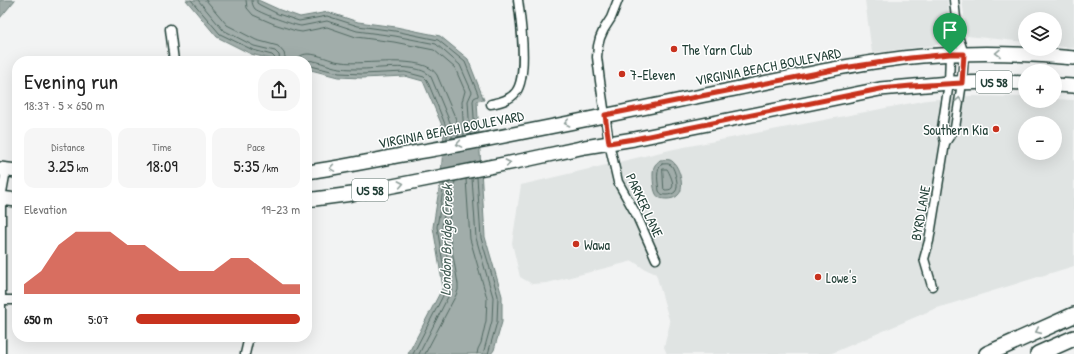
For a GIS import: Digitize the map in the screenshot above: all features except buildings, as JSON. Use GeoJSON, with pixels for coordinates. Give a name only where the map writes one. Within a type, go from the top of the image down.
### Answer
{"type":"FeatureCollection","features":[{"type":"Feature","properties":{"kind":"highway"},"geometry":{"type":"LineString","coordinates":[[986,354],[1074,315]]}},
{"type":"Feature","properties":{"kind":"highway"},"geometry":{"type":"LineString","coordinates":[[1038,354],[1074,338]]}},
{"type":"Feature","properties":{"kind":"main road","name":"VIRGINIA BEACH BOULEVARD"},"geometry":{"type":"LineString","coordinates":[[312,171],[491,139],[843,68],[910,58],[950,54],[1004,53],[1036,54],[1074,58]]}},
{"type":"Feature","properties":{"kind":"main road","name":"US 58"},"geometry":{"type":"LineString","coordinates":[[312,199],[352,194],[492,167],[880,89],[949,83],[1018,83]]}},
{"type":"Feature","properties":{"kind":"main road"},"geometry":{"type":"LineString","coordinates":[[1062,85],[1074,86]]}},
{"type":"Feature","properties":{"kind":"main road"},"geometry":{"type":"LineString","coordinates":[[0,198],[12,199]]}},
{"type":"Feature","properties":{"kind":"street"},"geometry":{"type":"LineString","coordinates":[[491,104],[512,96],[520,86],[522,78],[523,47],[518,0]]}},
{"type":"Feature","properties":{"kind":"street","name":"PARKER LANE"},"geometry":{"type":"LineString","coordinates":[[618,0],[611,18],[600,38],[597,57],[609,143],[618,182],[636,214],[656,259]]}},
{"type":"Feature","properties":{"kind":"street","name":"BYRD LANE"},"geometry":{"type":"LineString","coordinates":[[945,143],[954,128],[962,83],[964,54],[958,36],[954,0]]}},
{"type":"Feature","properties":{"kind":"street"},"geometry":{"type":"LineString","coordinates":[[170,29],[173,56]]}},
{"type":"Feature","properties":{"kind":"street","name":"BYRD LANE"},"geometry":{"type":"LineString","coordinates":[[932,286],[924,259],[929,241],[945,143],[942,128],[949,83],[950,54],[958,36]]}},
{"type":"Feature","properties":{"kind":"street"},"geometry":{"type":"LineString","coordinates":[[1,354],[0,198],[8,170]]}},
{"type":"Feature","properties":{"kind":"street"},"geometry":{"type":"LineString","coordinates":[[1,300],[12,300]]}},
{"type":"Feature","properties":{"kind":"street"},"geometry":{"type":"LineString","coordinates":[[245,354],[249,342]]}},
{"type":"Feature","properties":{"kind":"shaded area"},"geometry":{"type":"Polygon","coordinates":[[[865,0],[947,0],[951,29],[950,35],[946,40],[936,45],[872,53],[865,0]]]}},
{"type":"Feature","properties":{"kind":"shaded area"},"geometry":{"type":"Polygon","coordinates":[[[962,0],[1074,0],[1074,48],[1062,47],[1062,12],[1018,12],[1018,41],[967,36],[962,0]]]}},
{"type":"Feature","properties":{"kind":"shaded area"},"geometry":{"type":"Polygon","coordinates":[[[971,96],[1018,97],[1018,108],[1062,108],[1062,99],[1074,100],[1074,266],[934,309],[830,354],[667,354],[664,347],[670,323],[656,274],[633,261],[547,283],[532,284],[520,277],[512,243],[521,185],[674,149],[927,100],[971,96]]]}},
{"type":"Feature","properties":{"kind":"water"},"geometry":{"type":"Polygon","coordinates":[[[0,0],[15,0],[0,18],[0,0]]]}},
{"type":"Feature","properties":{"kind":"water","name":"London Bridge Creek"},"geometry":{"type":"Polygon","coordinates":[[[186,0],[258,0],[300,17],[328,12],[358,22],[396,27],[440,36],[468,59],[484,100],[477,101],[485,237],[502,296],[502,322],[494,350],[491,354],[408,354],[443,287],[433,227],[441,177],[444,130],[423,81],[405,76],[362,78],[338,77],[312,70],[312,56],[259,56],[251,54],[217,37],[186,0]]]}},
{"type":"Feature","properties":{"kind":"water"},"geometry":{"type":"Polygon","coordinates":[[[660,160],[670,160],[679,171],[681,187],[680,192],[674,198],[662,198],[655,192],[653,169],[660,160]]]}},
{"type":"Feature","properties":{"kind":"place","name":"The Yarn Club"},"geometry":{"type":"Point","coordinates":[674,49]}},
{"type":"Feature","properties":{"kind":"place","name":"7-Eleven"},"geometry":{"type":"Point","coordinates":[622,74]}},
{"type":"Feature","properties":{"kind":"place","name":"Southern Kia"},"geometry":{"type":"Point","coordinates":[996,129]}},
{"type":"Feature","properties":{"kind":"place","name":"Wawa"},"geometry":{"type":"Point","coordinates":[576,244]}},
{"type":"Feature","properties":{"kind":"place","name":"Lowe's"},"geometry":{"type":"Point","coordinates":[818,277]}},
{"type":"Feature","properties":{"kind":"route"},"geometry":{"type":"LineString","coordinates":[[950,54],[964,54],[962,83],[880,89],[609,143],[605,115],[882,61],[950,54]]}}]}
